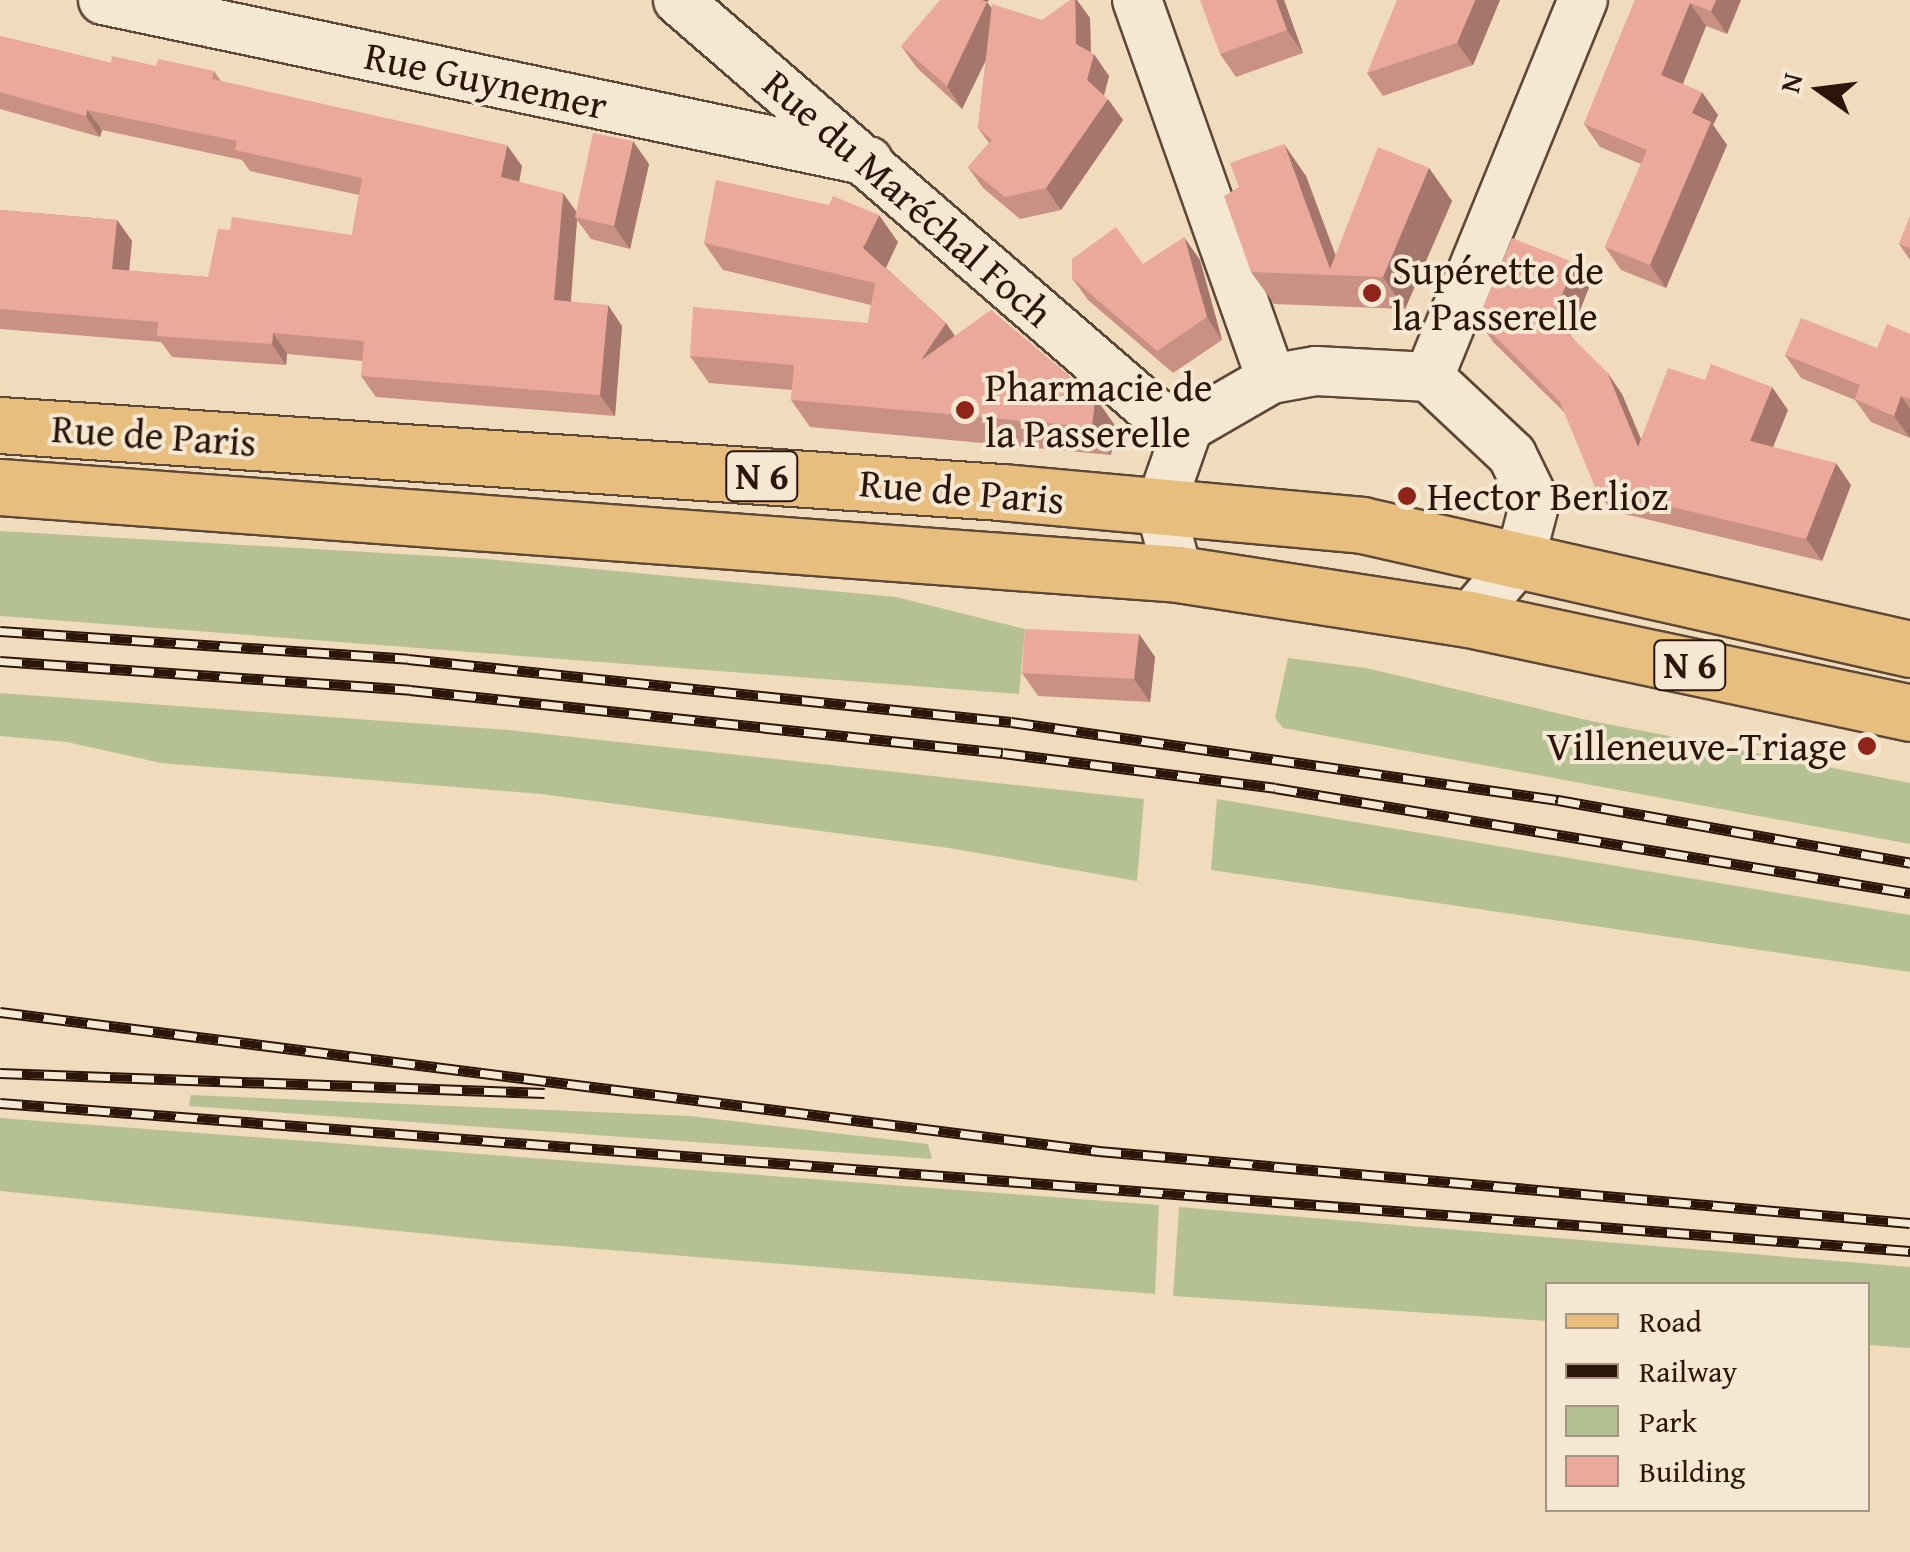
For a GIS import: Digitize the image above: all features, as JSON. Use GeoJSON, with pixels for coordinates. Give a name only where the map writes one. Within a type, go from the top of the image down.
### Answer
{"type":"FeatureCollection","features":[{"type":"Feature","properties":{"kind":"main road","name":"Rue de Paris"},"geometry":{"type":"LineString","coordinates":[[0,425],[1160,506],[1362,525],[1906,638]]}},
{"type":"Feature","properties":{"kind":"main road","name":"Rue de Paris"},"geometry":{"type":"LineString","coordinates":[[0,487],[1178,574],[1469,619],[1910,713]]}},
{"type":"Feature","properties":{"kind":"street","name":"Rue Guynemer"},"geometry":{"type":"LineString","coordinates":[[103,0],[868,161]]}},
{"type":"Feature","properties":{"kind":"street","name":"Rue du Maréchal Foch"},"geometry":{"type":"LineString","coordinates":[[678,0],[1154,412],[1188,427]]}},
{"type":"Feature","properties":{"kind":"street"},"geometry":{"type":"LineString","coordinates":[[1137,0],[1271,379]]}},
{"type":"Feature","properties":{"kind":"street"},"geometry":{"type":"LineString","coordinates":[[1429,377],[1584,0]]}},
{"type":"Feature","properties":{"kind":"street"},"geometry":{"type":"LineString","coordinates":[[1178,574],[1160,506],[1188,427],[1271,379],[1316,371],[1429,377],[1512,455],[1536,512],[1520,559],[1469,619]]}},
{"type":"Feature","properties":{"kind":"green space"},"geometry":{"type":"Polygon","coordinates":[[[0,531],[487,559],[896,597],[1025,629],[1019,694],[0,616],[0,531]]]}},
{"type":"Feature","properties":{"kind":"green space"},"geometry":{"type":"Polygon","coordinates":[[[1288,658],[1366,668],[1582,719],[1910,783],[1910,844],[1283,728],[1275,718],[1288,658]]]}},
{"type":"Feature","properties":{"kind":"green space"},"geometry":{"type":"Polygon","coordinates":[[[0,693],[508,730],[1144,799],[1137,881],[949,848],[541,794],[161,763],[67,742],[0,736],[0,693]]]}},
{"type":"Feature","properties":{"kind":"green space"},"geometry":{"type":"Polygon","coordinates":[[[1217,799],[1910,915],[1910,972],[1211,870],[1217,799]]]}},
{"type":"Feature","properties":{"kind":"green space"},"geometry":{"type":"Polygon","coordinates":[[[191,1095],[690,1116],[928,1144],[932,1159],[189,1106],[191,1095]]]}},
{"type":"Feature","properties":{"kind":"green space"},"geometry":{"type":"Polygon","coordinates":[[[0,1118],[1159,1205],[1155,1294],[498,1241],[0,1191],[0,1118]]]}},
{"type":"Feature","properties":{"kind":"green space"},"geometry":{"type":"Polygon","coordinates":[[[1179,1207],[1910,1267],[1910,1348],[1870,1345],[1870,1282],[1545,1282],[1545,1321],[1173,1296],[1179,1207]]]}},
{"type":"Feature","properties":{"kind":"building"},"geometry":{"type":"Polygon","coordinates":[[[940,0],[987,2],[947,86],[901,46],[940,0]]]}},
{"type":"Feature","properties":{"kind":"building"},"geometry":{"type":"Polygon","coordinates":[[[1075,0],[1076,44],[1094,54],[1087,80],[1108,99],[1046,188],[1005,197],[968,167],[992,140],[978,128],[992,4],[1042,20],[1075,0]]]}},
{"type":"Feature","properties":{"kind":"building"},"geometry":{"type":"Polygon","coordinates":[[[1200,0],[1276,0],[1287,30],[1220,54],[1200,0]]]}},
{"type":"Feature","properties":{"kind":"building"},"geometry":{"type":"Polygon","coordinates":[[[1397,0],[1475,0],[1457,43],[1367,73],[1397,0]]]}},
{"type":"Feature","properties":{"kind":"building"},"geometry":{"type":"Polygon","coordinates":[[[1635,0],[1716,0],[1711,11],[1690,3],[1661,75],[1702,92],[1692,113],[1711,122],[1650,265],[1605,247],[1647,150],[1584,124],[1635,0]]]}},
{"type":"Feature","properties":{"kind":"building"},"geometry":{"type":"Polygon","coordinates":[[[0,36],[111,63],[112,56],[156,66],[158,59],[214,71],[212,79],[507,145],[501,177],[563,193],[554,300],[608,305],[600,395],[361,376],[364,341],[273,333],[272,344],[157,336],[158,322],[0,309],[0,210],[117,220],[112,269],[208,277],[218,229],[230,230],[232,217],[352,235],[362,178],[235,150],[237,141],[87,110],[86,116],[0,92],[0,36]]]}},
{"type":"Feature","properties":{"kind":"building"},"geometry":{"type":"Polygon","coordinates":[[[593,133],[633,141],[614,226],[575,217],[593,133]]]}},
{"type":"Feature","properties":{"kind":"building"},"geometry":{"type":"Polygon","coordinates":[[[1284,144],[1330,269],[1378,147],[1429,168],[1383,277],[1251,272],[1224,196],[1239,187],[1230,163],[1284,144]]]}},
{"type":"Feature","properties":{"kind":"building"},"geometry":{"type":"Polygon","coordinates":[[[716,180],[829,205],[833,196],[879,215],[863,248],[946,323],[921,360],[991,310],[1095,397],[1092,427],[791,400],[794,365],[690,356],[693,307],[868,323],[875,283],[704,243],[716,180]]]}},
{"type":"Feature","properties":{"kind":"building"},"geometry":{"type":"Polygon","coordinates":[[[1910,217],[1910,248],[1899,244],[1910,217]]]}},
{"type":"Feature","properties":{"kind":"building"},"geometry":{"type":"Polygon","coordinates":[[[1116,227],[1143,264],[1184,237],[1207,317],[1157,351],[1072,278],[1072,259],[1116,227]]]}},
{"type":"Feature","properties":{"kind":"building"},"geometry":{"type":"Polygon","coordinates":[[[1512,238],[1575,263],[1552,318],[1607,372],[1638,447],[1668,368],[1705,380],[1711,364],[1772,387],[1750,441],[1836,463],[1806,539],[1596,489],[1560,402],[1478,319],[1512,238]]]}},
{"type":"Feature","properties":{"kind":"building"},"geometry":{"type":"Polygon","coordinates":[[[1801,318],[1877,348],[1887,324],[1910,334],[1910,399],[1901,396],[1894,416],[1855,399],[1860,385],[1785,355],[1801,318]]]}},
{"type":"Feature","properties":{"kind":"building"},"geometry":{"type":"Polygon","coordinates":[[[1025,629],[1139,634],[1134,679],[1022,673],[1025,629]]]}},
{"type":"Feature","properties":{"kind":"railway"},"geometry":{"type":"LineString","coordinates":[[0,631],[408,659],[1011,722],[1558,800],[1910,863]]}},
{"type":"Feature","properties":{"kind":"railway"},"geometry":{"type":"LineString","coordinates":[[0,661],[410,690],[1003,753],[1275,788],[1910,893]]}},
{"type":"Feature","properties":{"kind":"railway"},"geometry":{"type":"LineString","coordinates":[[0,1012],[1099,1151],[1910,1223]]}},
{"type":"Feature","properties":{"kind":"railway"},"geometry":{"type":"LineString","coordinates":[[0,1073],[545,1093]]}},
{"type":"Feature","properties":{"kind":"railway"},"geometry":{"type":"LineString","coordinates":[[0,1103],[1910,1251]]}},
{"type":"Feature","properties":{"kind":"place","name":"Supérette de la Passerelle"},"geometry":{"type":"Point","coordinates":[1372,293]}},
{"type":"Feature","properties":{"kind":"place","name":"Pharmacie de la Passerelle"},"geometry":{"type":"Point","coordinates":[965,410]}},
{"type":"Feature","properties":{"kind":"place","name":"Hector Berlioz"},"geometry":{"type":"Point","coordinates":[1407,496]}},
{"type":"Feature","properties":{"kind":"place","name":"Villeneuve-Triage"},"geometry":{"type":"Point","coordinates":[1867,746]}}]}
